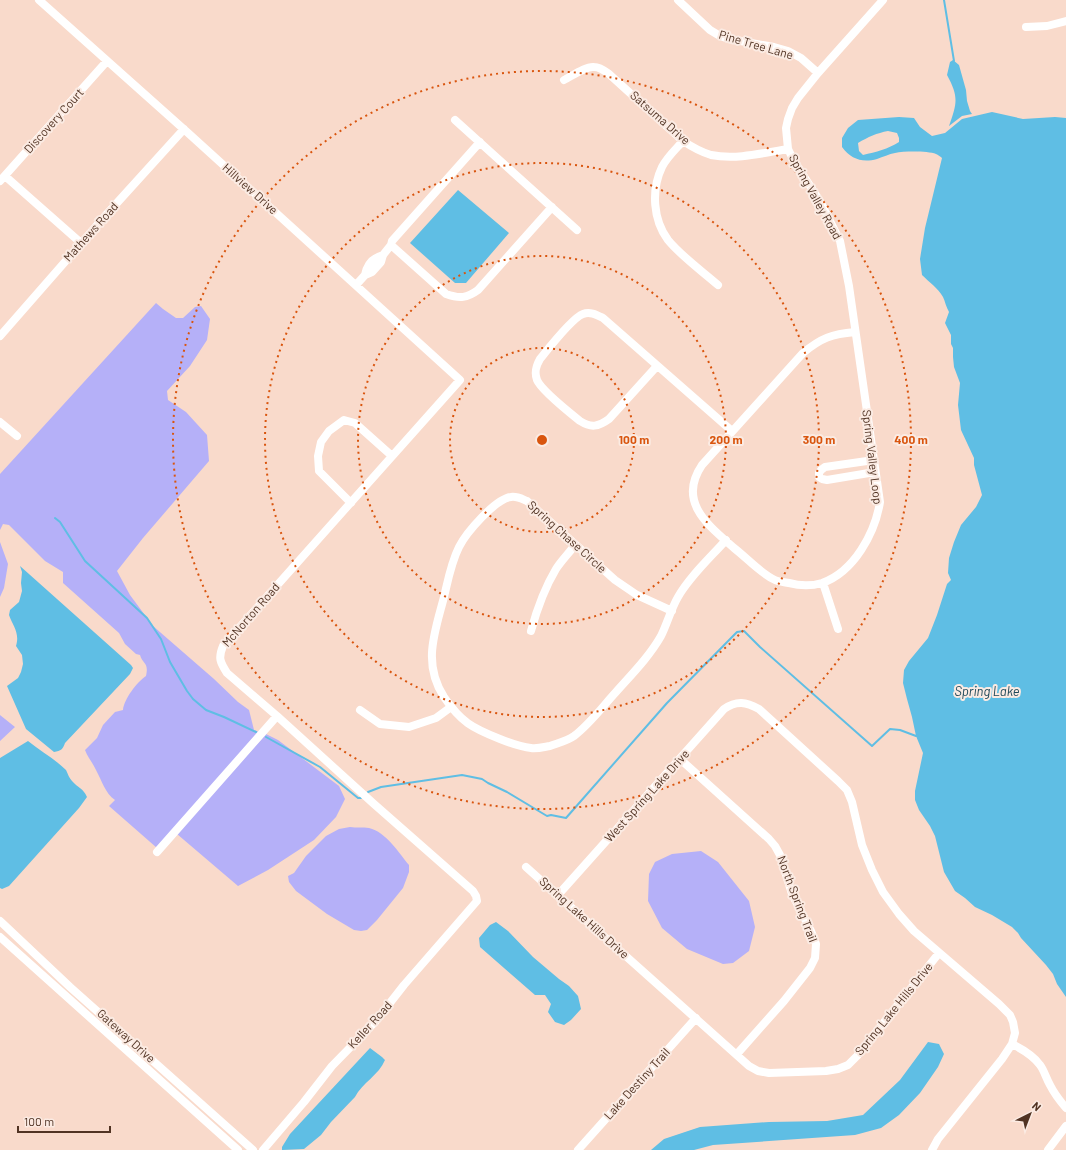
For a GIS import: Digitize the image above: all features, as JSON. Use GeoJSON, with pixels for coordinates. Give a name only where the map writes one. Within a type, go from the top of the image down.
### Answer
{"type":"FeatureCollection","features":[{"type":"Feature","properties":{"kind":"street","name":"Hillview Drive"},"geometry":{"type":"LineString","coordinates":[[39,0],[184,129],[460,380]]}},
{"type":"Feature","properties":{"kind":"street","name":"Pine Tree Lane"},"geometry":{"type":"LineString","coordinates":[[678,0],[710,30],[720,36],[788,51],[801,58],[818,73]]}},
{"type":"Feature","properties":{"kind":"street","name":"Spring Valley Road"},"geometry":{"type":"LineString","coordinates":[[855,332],[849,286],[840,241],[821,204],[788,149],[786,128],[792,108],[798,98],[818,73],[883,0]]}},
{"type":"Feature","properties":{"kind":"street"},"geometry":{"type":"LineString","coordinates":[[1026,27],[1047,26],[1066,21]]}},
{"type":"Feature","properties":{"kind":"street","name":"Discovery Court"},"geometry":{"type":"LineString","coordinates":[[2,179],[107,61]]}},
{"type":"Feature","properties":{"kind":"street","name":"Satsuma Drive"},"geometry":{"type":"LineString","coordinates":[[564,80],[588,68],[595,67],[602,69],[684,141],[698,150],[711,154],[736,157],[788,149]]}},
{"type":"Feature","properties":{"kind":"street"},"geometry":{"type":"LineString","coordinates":[[455,120],[577,230]]}},
{"type":"Feature","properties":{"kind":"street","name":"Mathews Road"},"geometry":{"type":"LineString","coordinates":[[0,336],[81,243],[184,129]]}},
{"type":"Feature","properties":{"kind":"street"},"geometry":{"type":"LineString","coordinates":[[684,141],[668,157],[662,167],[655,191],[657,214],[661,228],[668,239],[678,250],[718,285]]}},
{"type":"Feature","properties":{"kind":"street"},"geometry":{"type":"LineString","coordinates":[[356,285],[365,275],[372,272],[374,265],[381,262],[383,255],[391,245],[392,241],[480,142]]}},
{"type":"Feature","properties":{"kind":"street"},"geometry":{"type":"LineString","coordinates":[[2,179],[81,243]]}},
{"type":"Feature","properties":{"kind":"street"},"geometry":{"type":"LineString","coordinates":[[391,245],[446,294],[456,297],[470,296],[478,290],[552,207]]}},
{"type":"Feature","properties":{"kind":"street"},"geometry":{"type":"LineString","coordinates":[[657,366],[609,419],[601,425],[594,426],[586,425],[580,421],[542,388],[537,381],[536,374],[536,366],[540,359],[575,318],[584,313],[594,313],[603,318],[732,432]]}},
{"type":"Feature","properties":{"kind":"street","name":"Spring Valley Loop"},"geometry":{"type":"LineString","coordinates":[[855,332],[880,502],[878,513],[873,528],[859,553],[850,564],[838,574],[823,583],[810,586],[795,585],[775,580],[761,571],[709,525],[699,513],[694,501],[694,479],[702,465],[804,353],[828,336],[855,332]]}},
{"type":"Feature","properties":{"kind":"street","name":"McNorton Road"},"geometry":{"type":"LineString","coordinates":[[460,380],[223,646],[220,652],[220,658],[221,664],[227,673],[473,891],[477,900]]}},
{"type":"Feature","properties":{"kind":"street"},"geometry":{"type":"LineString","coordinates":[[351,503],[319,471],[318,456],[321,442],[329,431],[344,420],[355,423],[392,456]]}},
{"type":"Feature","properties":{"kind":"street"},"geometry":{"type":"LineString","coordinates":[[0,422],[17,436]]}},
{"type":"Feature","properties":{"kind":"street"},"geometry":{"type":"LineString","coordinates":[[874,460],[825,467],[819,473],[819,477],[827,480],[876,472]]}},
{"type":"Feature","properties":{"kind":"street","name":"Spring Chase Circle"},"geometry":{"type":"LineString","coordinates":[[672,611],[637,595],[615,580],[527,501],[521,498],[512,497],[502,500],[494,505],[466,535],[453,560],[432,643],[433,670],[440,690],[451,707],[464,722],[480,731],[516,746],[532,748],[561,743],[573,736],[585,726],[645,660],[661,636],[672,611],[677,598],[693,576],[726,540]]}},
{"type":"Feature","properties":{"kind":"street"},"geometry":{"type":"LineString","coordinates":[[531,631],[538,606],[546,586],[557,568],[576,545]]}},
{"type":"Feature","properties":{"kind":"street"},"geometry":{"type":"LineString","coordinates":[[823,583],[838,629]]}},
{"type":"Feature","properties":{"kind":"street","name":"West Spring Lake Drive"},"geometry":{"type":"LineString","coordinates":[[558,895],[724,710],[731,704],[749,704],[759,710],[847,790],[852,802],[862,845],[883,892],[914,931],[939,953]]}},
{"type":"Feature","properties":{"kind":"street"},"geometry":{"type":"LineString","coordinates":[[360,710],[380,724],[409,727],[436,718],[451,707]]}},
{"type":"Feature","properties":{"kind":"street"},"geometry":{"type":"LineString","coordinates":[[157,852],[277,716]]}},
{"type":"Feature","properties":{"kind":"street","name":"North Spring Trail"},"geometry":{"type":"LineString","coordinates":[[680,759],[775,846],[780,855],[792,894],[816,944],[815,958],[810,968],[784,1001],[737,1054]]}},
{"type":"Feature","properties":{"kind":"street","name":"Spring Lake Hills Drive"},"geometry":{"type":"LineString","coordinates":[[526,867],[749,1066],[758,1071],[769,1073],[826,1071],[838,1069],[848,1064],[857,1056],[939,953],[1010,1015],[1015,1033],[1012,1044],[1002,1059],[938,1139],[932,1150]]}},
{"type":"Feature","properties":{"kind":"street","name":"Keller Road"},"geometry":{"type":"LineString","coordinates":[[263,1150],[304,1102],[332,1066],[375,1022],[404,985],[477,900]]}},
{"type":"Feature","properties":{"kind":"street","name":"Gateway Drive"},"geometry":{"type":"LineString","coordinates":[[0,921],[70,987],[253,1150]]}},
{"type":"Feature","properties":{"kind":"street","name":"Gateway Drive"},"geometry":{"type":"LineString","coordinates":[[0,937],[238,1150]]}},
{"type":"Feature","properties":{"kind":"street","name":"Lake Destiny Trail"},"geometry":{"type":"LineString","coordinates":[[578,1150],[696,1018]]}},
{"type":"Feature","properties":{"kind":"street"},"geometry":{"type":"LineString","coordinates":[[1012,1044],[1022,1049],[1041,1065],[1050,1085],[1066,1108]]}},
{"type":"Feature","properties":{"kind":"street"},"geometry":{"type":"LineString","coordinates":[[1048,1150],[1066,1126]]}},
{"type":"Feature","properties":{"kind":"shaded area"},"geometry":{"type":"Polygon","coordinates":[[[156,303],[176,318],[183,318],[195,307],[201,306],[210,319],[207,340],[190,366],[167,391],[168,400],[186,412],[207,435],[209,461],[143,538],[117,571],[130,595],[153,626],[238,702],[249,710],[254,730],[259,732],[157,848],[109,806],[115,800],[106,790],[85,750],[97,738],[103,725],[115,712],[123,710],[132,691],[146,676],[147,668],[140,655],[136,654],[125,644],[119,633],[63,583],[63,572],[45,561],[9,525],[3,524],[0,530],[0,474],[156,303]]]}},
{"type":"Feature","properties":{"kind":"shaded area"},"geometry":{"type":"Polygon","coordinates":[[[0,542],[8,564],[4,588],[0,597],[0,542]]]}},
{"type":"Feature","properties":{"kind":"shaded area"},"geometry":{"type":"Polygon","coordinates":[[[0,715],[15,727],[0,741],[0,715]]]}},
{"type":"Feature","properties":{"kind":"shaded area"},"geometry":{"type":"Polygon","coordinates":[[[266,734],[278,740],[339,786],[345,799],[336,817],[314,840],[268,870],[238,886],[177,834],[266,734]]]}},
{"type":"Feature","properties":{"kind":"shaded area"},"geometry":{"type":"Polygon","coordinates":[[[350,827],[369,828],[375,830],[392,844],[409,865],[409,872],[403,888],[377,920],[367,930],[361,931],[354,930],[327,914],[296,891],[289,882],[288,876],[294,873],[306,856],[326,836],[339,829],[350,827]]]}},
{"type":"Feature","properties":{"kind":"shaded area"},"geometry":{"type":"Polygon","coordinates":[[[701,851],[718,862],[749,901],[755,927],[749,951],[733,963],[723,964],[687,949],[662,928],[648,901],[649,874],[655,862],[672,854],[701,851]]]}},
{"type":"Feature","properties":{"kind":"water"},"geometry":{"type":"Polygon","coordinates":[[[953,60],[959,65],[966,90],[967,101],[972,114],[962,116],[949,126],[956,100],[954,89],[947,75],[950,62],[953,60]]]}},
{"type":"Feature","properties":{"kind":"water","name":"Spring Lake"},"geometry":{"type":"Polygon","coordinates":[[[992,112],[1023,119],[1055,117],[1066,118],[1066,997],[1057,984],[1053,974],[1012,927],[975,907],[955,891],[944,872],[935,836],[919,810],[915,800],[915,791],[923,753],[916,736],[903,683],[904,670],[909,661],[928,638],[947,584],[951,580],[948,573],[949,558],[954,542],[961,525],[976,507],[982,495],[974,465],[974,458],[961,430],[958,405],[960,383],[954,367],[951,335],[945,323],[949,312],[941,294],[922,275],[920,259],[925,228],[942,158],[937,154],[932,153],[899,152],[872,160],[857,159],[845,151],[842,147],[842,138],[848,128],[858,120],[899,117],[914,118],[920,127],[932,136],[945,133],[962,119],[992,112]],[[888,131],[869,137],[858,143],[859,151],[863,155],[891,147],[899,142],[897,133],[888,131]]]}},
{"type":"Feature","properties":{"kind":"water"},"geometry":{"type":"Polygon","coordinates":[[[458,190],[509,233],[466,283],[455,283],[410,243],[458,190]]]}},
{"type":"Feature","properties":{"kind":"water"},"geometry":{"type":"Polygon","coordinates":[[[20,566],[133,668],[130,674],[62,748],[56,752],[54,752],[26,729],[7,686],[18,678],[23,664],[22,655],[16,646],[17,633],[9,615],[10,610],[19,602],[22,591],[22,572],[20,566]]]}},
{"type":"Feature","properties":{"kind":"water"},"geometry":{"type":"Polygon","coordinates":[[[28,741],[66,770],[71,780],[87,797],[79,808],[9,886],[2,889],[0,888],[0,758],[28,741]]]}},
{"type":"Feature","properties":{"kind":"water"},"geometry":{"type":"Polygon","coordinates":[[[496,922],[508,931],[533,957],[569,986],[578,996],[581,1009],[564,1025],[555,1022],[548,1012],[551,1004],[545,995],[535,995],[480,947],[479,938],[490,925],[496,922]]]}},
{"type":"Feature","properties":{"kind":"water"},"geometry":{"type":"Polygon","coordinates":[[[928,1042],[939,1044],[944,1054],[938,1067],[920,1093],[899,1115],[881,1128],[855,1135],[713,1145],[694,1150],[651,1150],[664,1139],[700,1127],[769,1122],[827,1121],[863,1115],[900,1080],[928,1042]]]}},
{"type":"Feature","properties":{"kind":"water"},"geometry":{"type":"Polygon","coordinates":[[[370,1048],[385,1060],[379,1070],[362,1087],[321,1135],[304,1149],[282,1150],[282,1147],[290,1134],[370,1048]]]}},
{"type":"Feature","properties":{"kind":"waterway"},"geometry":{"type":"LineString","coordinates":[[944,0],[954,61]]}},
{"type":"Feature","properties":{"kind":"waterway"},"geometry":{"type":"LineString","coordinates":[[55,518],[60,522],[85,561],[147,618],[161,639],[170,662],[193,699],[206,710],[256,732]]}},
{"type":"Feature","properties":{"kind":"waterway"},"geometry":{"type":"LineString","coordinates":[[368,792],[381,787],[462,775],[482,779],[547,816],[551,815],[566,818],[667,703],[737,632],[744,631],[760,647],[872,746],[890,729],[900,730],[916,736],[918,735]]}},
{"type":"Feature","properties":{"kind":"waterway"},"geometry":{"type":"LineString","coordinates":[[266,737],[320,767],[358,798],[361,798]]}}]}
